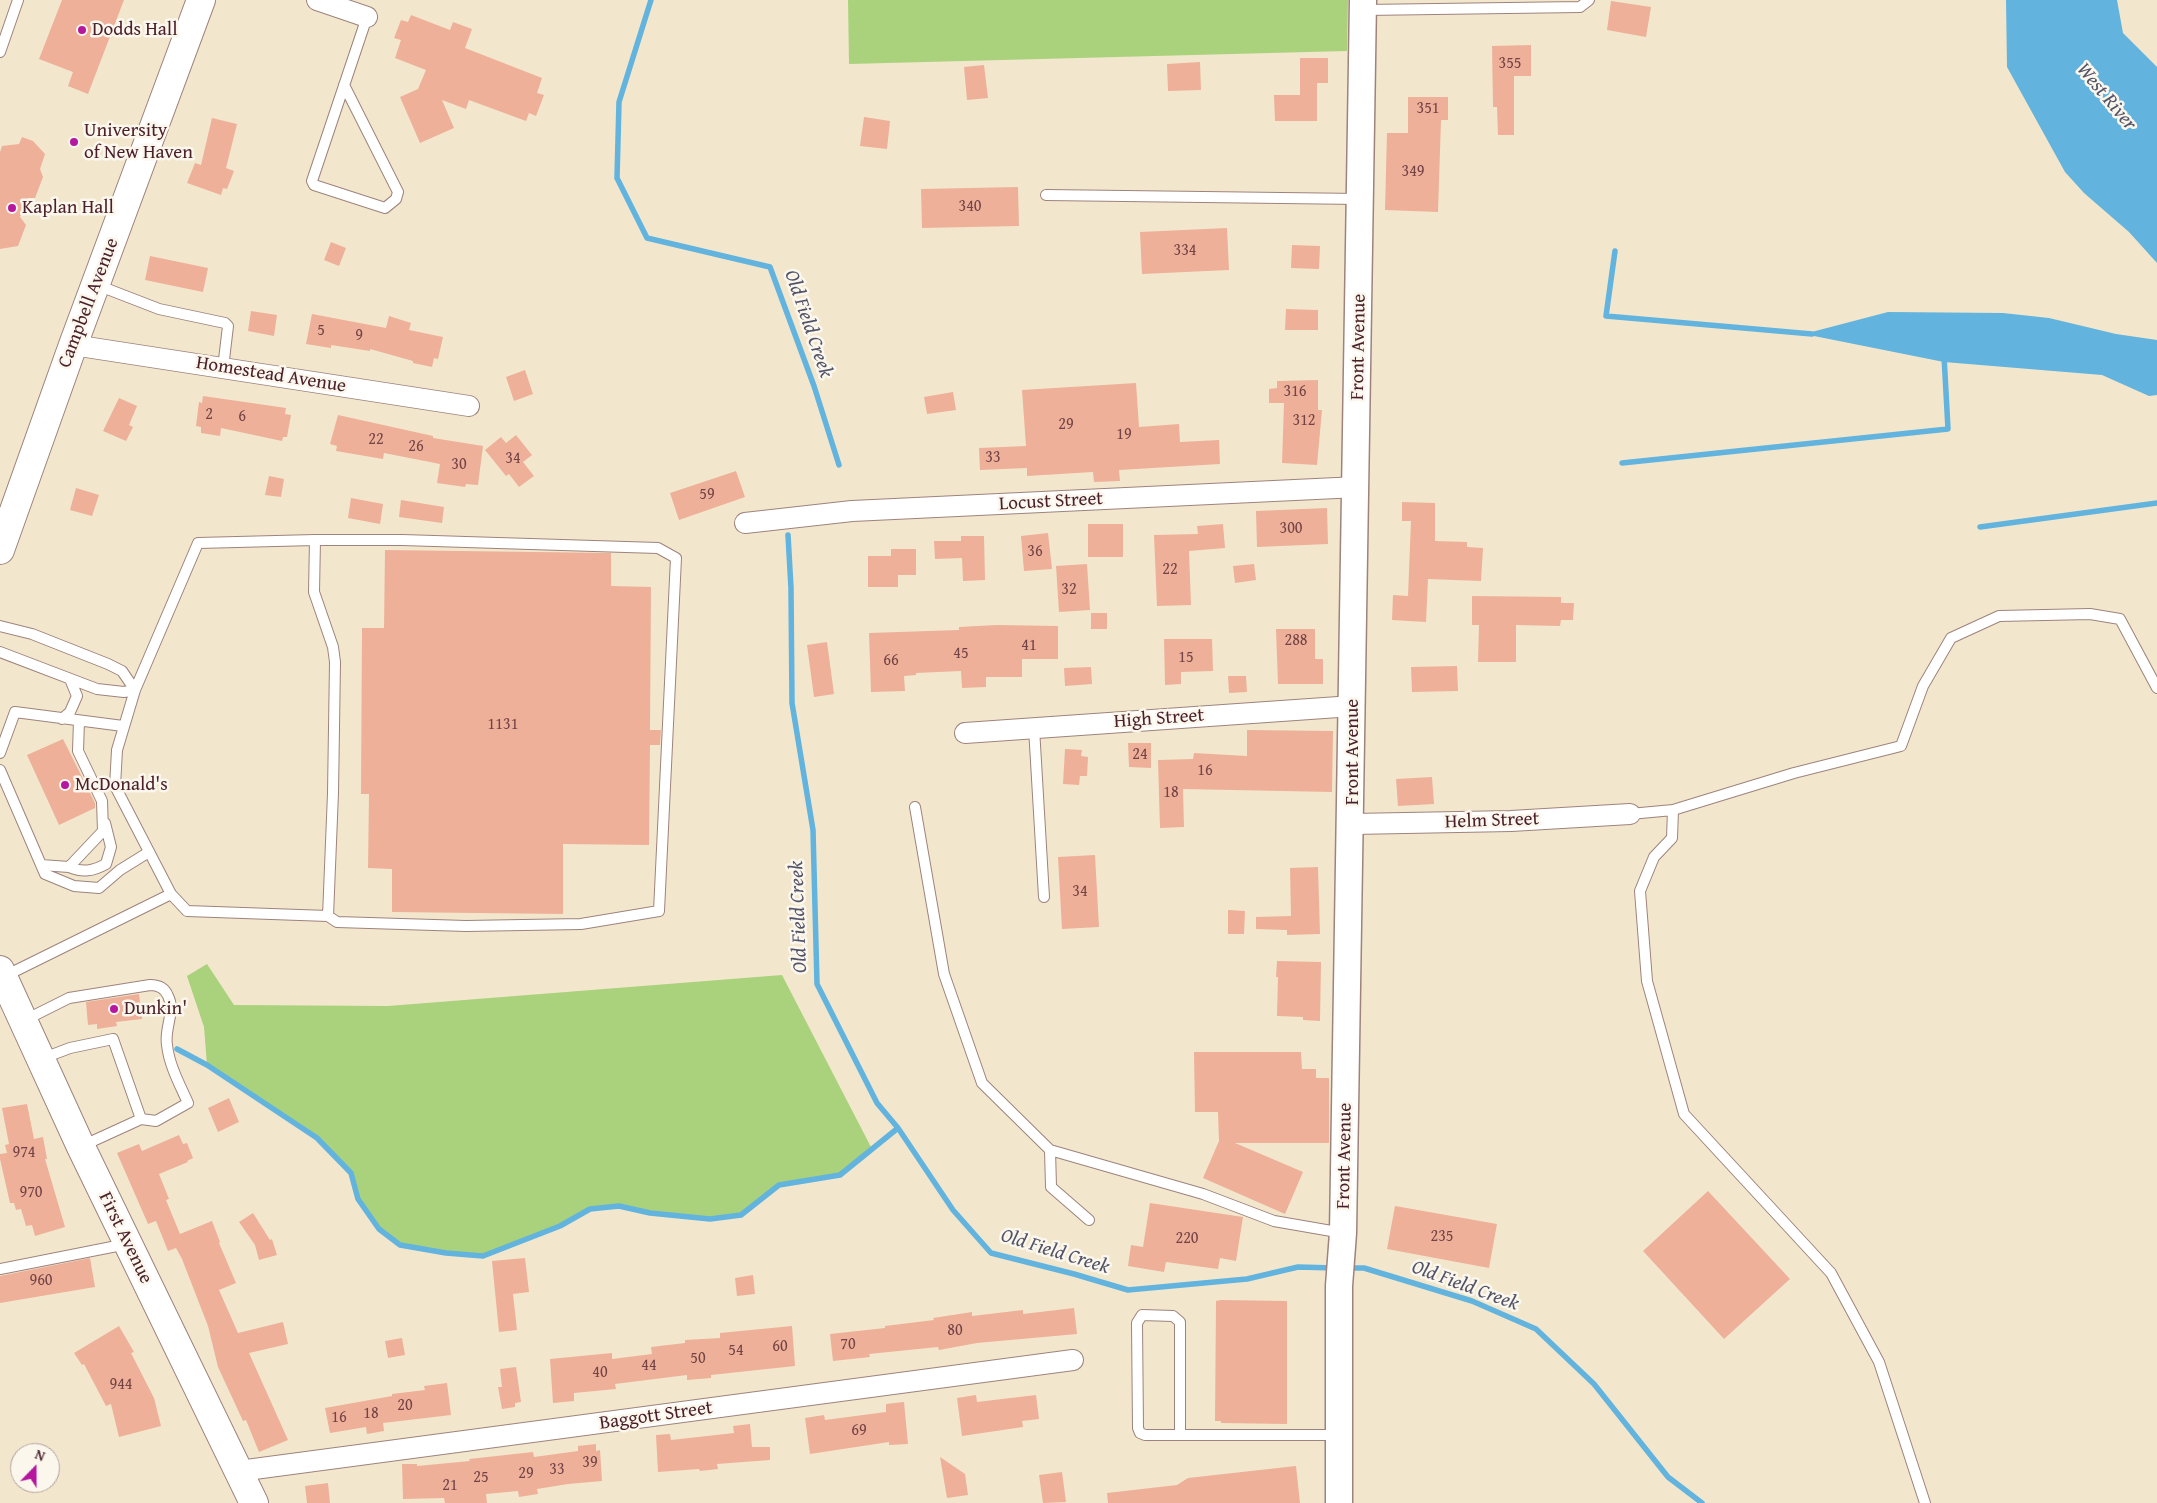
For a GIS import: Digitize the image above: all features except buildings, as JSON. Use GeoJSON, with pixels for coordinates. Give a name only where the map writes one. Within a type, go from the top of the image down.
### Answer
{"type":"FeatureCollection","features":[{"type":"Feature","properties":{"kind":"main road","name":"Campbell Avenue"},"geometry":{"type":"LineString","coordinates":[[0,550],[73,345],[201,0]]}},
{"type":"Feature","properties":{"kind":"main road","name":"First Avenue"},"geometry":{"type":"LineString","coordinates":[[2,974],[81,1147],[254,1503]]}},
{"type":"Feature","properties":{"kind":"street"},"geometry":{"type":"LineString","coordinates":[[317,0],[367,17]]}},
{"type":"Feature","properties":{"kind":"street","name":"Front Avenue"},"geometry":{"type":"LineString","coordinates":[[1339,1503],[1339,1286],[1343,1244],[1353,824],[1363,5]]}},
{"type":"Feature","properties":{"kind":"street","name":"Homestead Avenue"},"geometry":{"type":"LineString","coordinates":[[73,345],[469,406]]}},
{"type":"Feature","properties":{"kind":"street","name":"Locust Street"},"geometry":{"type":"LineString","coordinates":[[745,523],[852,510],[1358,487]]}},
{"type":"Feature","properties":{"kind":"street","name":"High Street"},"geometry":{"type":"LineString","coordinates":[[965,733],[1353,706]]}},
{"type":"Feature","properties":{"kind":"street","name":"Helm Street"},"geometry":{"type":"LineString","coordinates":[[1353,824],[1512,822],[1630,814]]}},
{"type":"Feature","properties":{"kind":"street","name":"Baggott Street"},"geometry":{"type":"LineString","coordinates":[[239,1471],[1074,1360]]}},
{"type":"Feature","properties":{"kind":"lane"},"geometry":{"type":"LineString","coordinates":[[0,52],[18,0]]}},
{"type":"Feature","properties":{"kind":"lane"},"geometry":{"type":"LineString","coordinates":[[1363,5],[1580,7],[1589,0]]}},
{"type":"Feature","properties":{"kind":"lane"},"geometry":{"type":"LineString","coordinates":[[344,86],[398,192],[396,199],[385,208],[314,185],[312,181],[367,17]]}},
{"type":"Feature","properties":{"kind":"lane"},"geometry":{"type":"LineString","coordinates":[[1046,195],[1361,200]]}},
{"type":"Feature","properties":{"kind":"lane"},"geometry":{"type":"LineString","coordinates":[[96,285],[159,309],[225,323],[228,326],[223,368]]}},
{"type":"Feature","properties":{"kind":"lane"},"geometry":{"type":"LineString","coordinates":[[315,540],[314,592],[333,647],[335,662],[333,793],[328,916]]}},
{"type":"Feature","properties":{"kind":"lane"},"geometry":{"type":"LineString","coordinates":[[315,540],[402,540],[658,548],[676,558],[659,911],[581,924],[466,926],[337,922],[328,916],[187,911],[171,894],[115,786],[118,750],[123,726],[135,690],[198,543],[315,540]]}},
{"type":"Feature","properties":{"kind":"lane"},"geometry":{"type":"LineString","coordinates":[[1630,814],[1673,810],[1794,773],[1901,746],[1923,686],[1951,638],[1999,616],[2090,614],[2120,619],[2157,688]]}},
{"type":"Feature","properties":{"kind":"lane"},"geometry":{"type":"LineString","coordinates":[[0,626],[32,634],[108,664],[122,671],[135,690]]}},
{"type":"Feature","properties":{"kind":"lane"},"geometry":{"type":"LineString","coordinates":[[0,652],[97,689],[111,692],[135,690]]}},
{"type":"Feature","properties":{"kind":"lane"},"geometry":{"type":"LineString","coordinates":[[62,718],[70,712],[77,696],[70,679]]}},
{"type":"Feature","properties":{"kind":"lane"},"geometry":{"type":"LineString","coordinates":[[0,753],[15,712],[123,726]]}},
{"type":"Feature","properties":{"kind":"lane"},"geometry":{"type":"LineString","coordinates":[[69,867],[103,831],[102,801],[78,751],[79,721]]}},
{"type":"Feature","properties":{"kind":"lane"},"geometry":{"type":"LineString","coordinates":[[1034,728],[1044,897]]}},
{"type":"Feature","properties":{"kind":"lane"},"geometry":{"type":"LineString","coordinates":[[0,770],[45,874],[74,886],[99,888],[120,870],[149,852]]}},
{"type":"Feature","properties":{"kind":"lane"},"geometry":{"type":"LineString","coordinates":[[914,807],[944,974],[982,1083],[1050,1150],[1203,1194],[1274,1221],[1343,1244]]}},
{"type":"Feature","properties":{"kind":"lane"},"geometry":{"type":"LineString","coordinates":[[1673,810],[1672,838],[1654,858],[1640,891],[1647,981],[1684,1114],[1831,1273],[1879,1362],[1925,1503]]}},
{"type":"Feature","properties":{"kind":"lane"},"geometry":{"type":"LineString","coordinates":[[41,865],[94,871],[106,864],[111,847],[103,816]]}},
{"type":"Feature","properties":{"kind":"lane"},"geometry":{"type":"LineString","coordinates":[[2,974],[171,894]]}},
{"type":"Feature","properties":{"kind":"lane"},"geometry":{"type":"LineString","coordinates":[[24,1021],[69,998],[150,985],[162,988],[168,995],[171,1005],[167,1047],[188,1103],[156,1121],[141,1119],[81,1147]]}},
{"type":"Feature","properties":{"kind":"lane"},"geometry":{"type":"LineString","coordinates":[[41,1059],[70,1048],[113,1039],[141,1119]]}},
{"type":"Feature","properties":{"kind":"lane"},"geometry":{"type":"LineString","coordinates":[[1050,1150],[1051,1187],[1089,1220]]}},
{"type":"Feature","properties":{"kind":"lane"},"geometry":{"type":"LineString","coordinates":[[0,1269],[128,1243]]}},
{"type":"Feature","properties":{"kind":"lane"},"geometry":{"type":"LineString","coordinates":[[1180,1435],[1180,1322],[1172,1316],[1142,1315],[1137,1323],[1138,1431],[1145,1434],[1180,1435],[1339,1435]]}},
{"type":"Feature","properties":{"kind":"green space"},"geometry":{"type":"Polygon","coordinates":[[[848,0],[1348,0],[1347,51],[849,64],[848,0]]]}},
{"type":"Feature","properties":{"kind":"green space"},"geometry":{"type":"Polygon","coordinates":[[[207,964],[234,1005],[388,1006],[782,975],[872,1149],[840,1175],[779,1185],[741,1215],[710,1219],[650,1213],[619,1206],[590,1209],[560,1226],[483,1256],[446,1253],[400,1245],[379,1229],[358,1199],[351,1173],[317,1138],[207,1065],[204,1027],[187,976],[207,964]]]}},
{"type":"Feature","properties":{"kind":"water","name":"West River"},"geometry":{"type":"Polygon","coordinates":[[[2006,0],[2117,0],[2123,33],[2157,67],[2157,263],[2129,232],[2084,193],[2065,172],[2007,67],[2006,0]]]}},
{"type":"Feature","properties":{"kind":"water"},"geometry":{"type":"Polygon","coordinates":[[[1888,312],[2003,313],[2049,318],[2116,334],[2157,340],[2157,395],[2149,396],[2102,375],[1944,362],[1804,334],[1888,312]]]}},
{"type":"Feature","properties":{"kind":"waterway","name":"Old Field Creek"},"geometry":{"type":"LineString","coordinates":[[651,0],[619,102],[617,178],[647,238],[770,267],[814,386],[839,465]]}},
{"type":"Feature","properties":{"kind":"waterway"},"geometry":{"type":"LineString","coordinates":[[1615,251],[1606,316],[1812,334]]}},
{"type":"Feature","properties":{"kind":"waterway"},"geometry":{"type":"LineString","coordinates":[[1622,463],[1948,429],[1944,356]]}},
{"type":"Feature","properties":{"kind":"waterway"},"geometry":{"type":"LineString","coordinates":[[1980,527],[2157,503]]}},
{"type":"Feature","properties":{"kind":"waterway","name":"Old Field Creek"},"geometry":{"type":"LineString","coordinates":[[788,535],[791,588],[792,703],[813,830],[817,984],[877,1103],[898,1128],[953,1210],[991,1253],[1128,1290],[1247,1279],[1298,1267],[1335,1268]]}},
{"type":"Feature","properties":{"kind":"waterway"},"geometry":{"type":"LineString","coordinates":[[177,1049],[207,1065],[317,1138],[351,1173],[358,1199],[379,1229],[400,1245],[446,1253],[483,1256],[560,1226],[590,1209],[619,1206],[650,1213],[710,1219],[741,1215],[779,1185],[840,1175],[898,1128]]}},
{"type":"Feature","properties":{"kind":"waterway","name":"Old Field Creek"},"geometry":{"type":"LineString","coordinates":[[1346,1268],[1364,1268],[1472,1301],[1536,1329],[1594,1384],[1668,1477],[1702,1503]]}},
{"type":"Feature","properties":{"kind":"place","name":"Dodds Hall"},"geometry":{"type":"Point","coordinates":[82,30]}},
{"type":"Feature","properties":{"kind":"place","name":"University of New Haven"},"geometry":{"type":"Point","coordinates":[74,142]}},
{"type":"Feature","properties":{"kind":"place","name":"Kaplan Hall"},"geometry":{"type":"Point","coordinates":[12,208]}},
{"type":"Feature","properties":{"kind":"place","name":"McDonald's"},"geometry":{"type":"Point","coordinates":[65,785]}},
{"type":"Feature","properties":{"kind":"place","name":"Dunkin'"},"geometry":{"type":"Point","coordinates":[114,1009]}}]}
